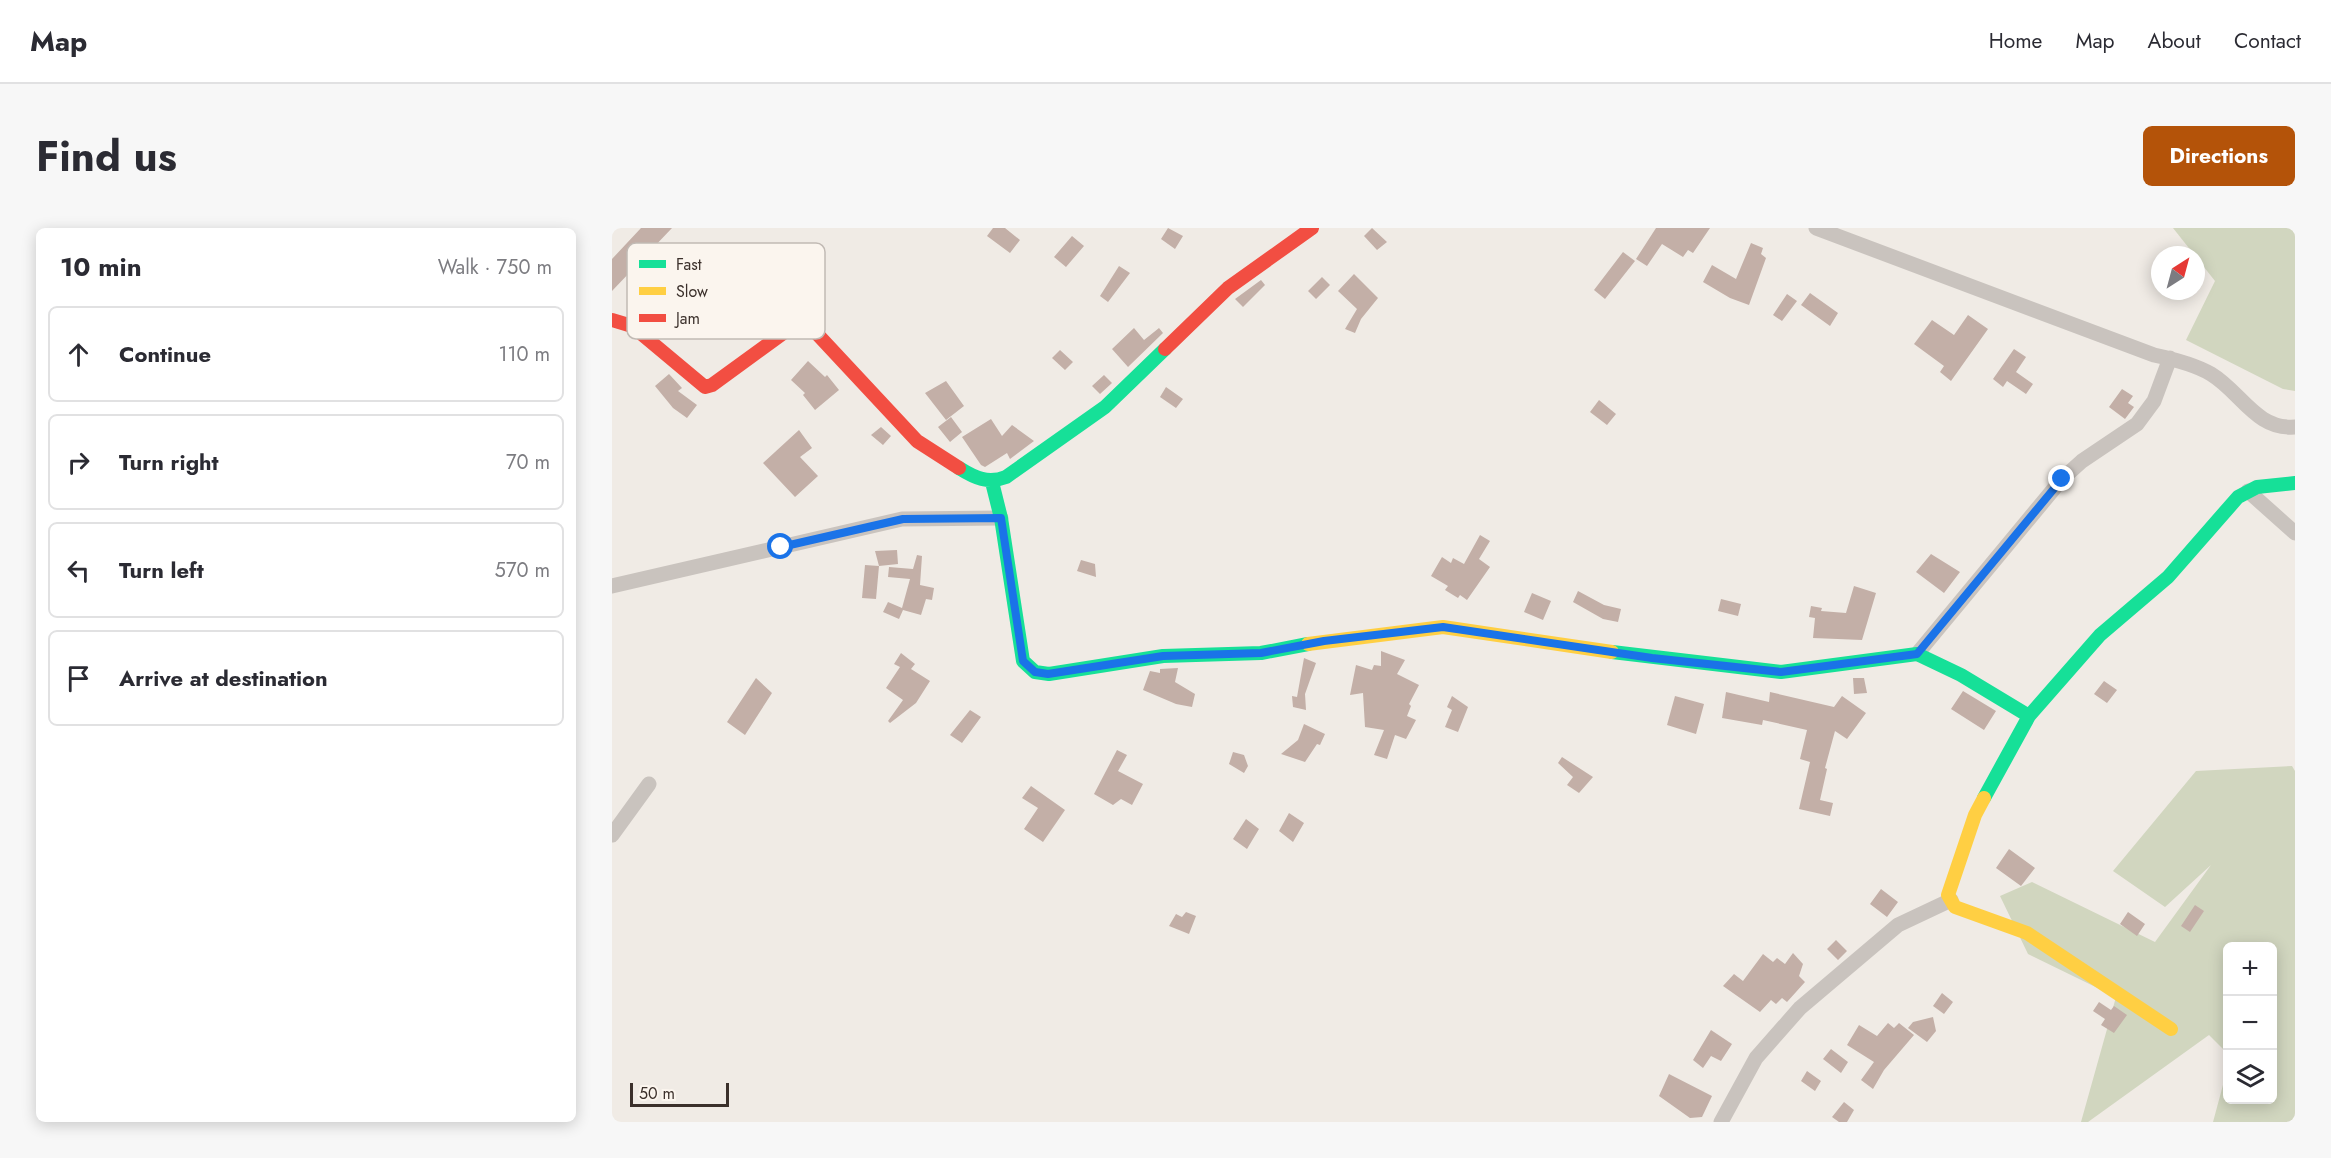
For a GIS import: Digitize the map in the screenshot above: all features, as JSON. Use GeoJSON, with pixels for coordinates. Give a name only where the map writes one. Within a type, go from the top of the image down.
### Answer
{"type":"FeatureCollection","features":[{"type":"Feature","properties":{"kind":"street"},"geometry":{"type":"LineString","coordinates":[[822,339],[916,441],[971,476],[992,482],[1006,477],[1105,407],[1227,288],[1312,228]]}},
{"type":"Feature","properties":{"kind":"street"},"geometry":{"type":"LineString","coordinates":[[1826,229],[2213,375],[2272,425],[2295,427]]}},
{"type":"Feature","properties":{"kind":"street"},"geometry":{"type":"LineString","coordinates":[[612,320],[627,325]]}},
{"type":"Feature","properties":{"kind":"street"},"geometry":{"type":"LineString","coordinates":[[647,339],[705,387],[712,385],[775,339]]}},
{"type":"Feature","properties":{"kind":"street"},"geometry":{"type":"LineString","coordinates":[[1917,654],[2062,479],[2082,461],[2138,424],[2154,401],[2170,358]]}},
{"type":"Feature","properties":{"kind":"street"},"geometry":{"type":"LineString","coordinates":[[992,482],[1001,518],[1023,661],[1035,672],[1048,674],[1163,656],[1261,653],[1324,641],[1443,627],[1652,658],[1781,672],[1917,654],[1961,675],[2029,716]]}},
{"type":"Feature","properties":{"kind":"street"},"geometry":{"type":"LineString","coordinates":[[2171,1029],[2027,933],[1955,907],[1948,895],[1975,815],[2029,716],[2100,635],[2168,578],[2238,497],[2247,490],[2257,487],[2295,483]]}},
{"type":"Feature","properties":{"kind":"street"},"geometry":{"type":"LineString","coordinates":[[2247,490],[2295,533]]}},
{"type":"Feature","properties":{"kind":"street"},"geometry":{"type":"LineString","coordinates":[[612,586],[903,519],[1001,518]]}},
{"type":"Feature","properties":{"kind":"street"},"geometry":{"type":"LineString","coordinates":[[612,835],[649,784]]}},
{"type":"Feature","properties":{"kind":"street"},"geometry":{"type":"LineString","coordinates":[[1721,1122],[1756,1058],[1800,1008],[1898,925],[1951,900]]}},
{"type":"Feature","properties":{"kind":"green space"},"geometry":{"type":"Polygon","coordinates":[[[2173,228],[2295,228],[2295,391],[2283,389],[2186,340],[2215,281],[2205,268],[2205,246],[2187,246],[2173,228]]]}},
{"type":"Feature","properties":{"kind":"green space"},"geometry":{"type":"Polygon","coordinates":[[[2292,766],[2295,771],[2295,1122],[2213,1122],[2223,1085],[2223,1104],[2277,1104],[2277,942],[2223,942],[2223,1049],[2209,1035],[2088,1122],[2081,1122],[2116,997],[2028,954],[2000,896],[2032,882],[2155,942],[2211,865],[2165,907],[2113,871],[2196,771],[2292,766]]]}},
{"type":"Feature","properties":{"kind":"building"},"geometry":{"type":"Polygon","coordinates":[[[641,228],[672,228],[658,243],[627,243],[627,275],[612,291],[612,259],[641,228]]]}},
{"type":"Feature","properties":{"kind":"building"},"geometry":{"type":"Polygon","coordinates":[[[993,228],[1005,228],[1020,240],[1010,253],[987,236],[993,228]]]}},
{"type":"Feature","properties":{"kind":"building"},"geometry":{"type":"Polygon","coordinates":[[[1168,228],[1183,236],[1175,249],[1161,239],[1168,228]]]}},
{"type":"Feature","properties":{"kind":"building"},"geometry":{"type":"Polygon","coordinates":[[[1372,228],[1387,242],[1377,250],[1364,236],[1372,228]]]}},
{"type":"Feature","properties":{"kind":"building"},"geometry":{"type":"Polygon","coordinates":[[[1656,228],[1710,228],[1693,253],[1688,250],[1683,257],[1662,244],[1647,266],[1636,259],[1656,228]]]}},
{"type":"Feature","properties":{"kind":"building"},"geometry":{"type":"Polygon","coordinates":[[[1072,236],[1084,246],[1066,267],[1054,257],[1072,236]]]}},
{"type":"Feature","properties":{"kind":"building"},"geometry":{"type":"Polygon","coordinates":[[[1751,243],[1763,248],[1761,254],[1766,258],[1749,305],[1730,298],[1703,282],[1712,265],[1736,279],[1751,243]]]}},
{"type":"Feature","properties":{"kind":"building"},"geometry":{"type":"Polygon","coordinates":[[[1623,252],[1635,261],[1605,299],[1594,290],[1623,252]]]}},
{"type":"Feature","properties":{"kind":"building"},"geometry":{"type":"Polygon","coordinates":[[[1119,266],[1130,273],[1108,302],[1100,296],[1119,266]]]}},
{"type":"Feature","properties":{"kind":"building"},"geometry":{"type":"Polygon","coordinates":[[[1354,274],[1378,298],[1361,319],[1355,333],[1345,329],[1357,309],[1338,291],[1354,274]]]}},
{"type":"Feature","properties":{"kind":"building"},"geometry":{"type":"Polygon","coordinates":[[[1322,277],[1330,285],[1316,299],[1308,291],[1322,277]]]}},
{"type":"Feature","properties":{"kind":"building"},"geometry":{"type":"Polygon","coordinates":[[[1261,280],[1265,285],[1243,307],[1235,299],[1261,280]]]}},
{"type":"Feature","properties":{"kind":"building"},"geometry":{"type":"Polygon","coordinates":[[[1810,293],[1838,313],[1830,326],[1801,305],[1810,293]]]}},
{"type":"Feature","properties":{"kind":"building"},"geometry":{"type":"Polygon","coordinates":[[[1787,294],[1797,301],[1782,321],[1773,315],[1787,294]]]}},
{"type":"Feature","properties":{"kind":"building"},"geometry":{"type":"Polygon","coordinates":[[[1968,315],[1988,329],[1951,381],[1940,372],[1944,366],[1914,344],[1932,320],[1954,335],[1968,315]]]}},
{"type":"Feature","properties":{"kind":"building"},"geometry":{"type":"Polygon","coordinates":[[[1134,328],[1144,340],[1159,328],[1163,333],[1128,367],[1112,349],[1134,328]]]}},
{"type":"Feature","properties":{"kind":"building"},"geometry":{"type":"Polygon","coordinates":[[[2014,349],[2026,357],[2016,372],[2033,384],[2026,394],[2007,381],[2003,387],[1993,379],[2014,349]]]}},
{"type":"Feature","properties":{"kind":"building"},"geometry":{"type":"Polygon","coordinates":[[[1060,350],[1073,362],[1065,370],[1052,358],[1060,350]]]}},
{"type":"Feature","properties":{"kind":"building"},"geometry":{"type":"Polygon","coordinates":[[[808,361],[825,377],[827,375],[839,390],[815,410],[803,395],[805,393],[791,380],[808,361]]]}},
{"type":"Feature","properties":{"kind":"building"},"geometry":{"type":"Polygon","coordinates":[[[669,374],[682,388],[678,391],[697,405],[687,418],[673,408],[655,386],[669,374]]]}},
{"type":"Feature","properties":{"kind":"building"},"geometry":{"type":"Polygon","coordinates":[[[1104,375],[1112,383],[1100,394],[1092,386],[1104,375]]]}},
{"type":"Feature","properties":{"kind":"building"},"geometry":{"type":"Polygon","coordinates":[[[946,381],[964,406],[946,420],[925,393],[946,381]]]}},
{"type":"Feature","properties":{"kind":"building"},"geometry":{"type":"Polygon","coordinates":[[[1166,387],[1183,399],[1176,408],[1160,397],[1166,387]]]}},
{"type":"Feature","properties":{"kind":"building"},"geometry":{"type":"Polygon","coordinates":[[[2122,389],[2133,396],[2128,403],[2134,407],[2125,419],[2109,407],[2122,389]]]}},
{"type":"Feature","properties":{"kind":"building"},"geometry":{"type":"Polygon","coordinates":[[[1599,400],[1616,414],[1607,425],[1590,412],[1599,400]]]}},
{"type":"Feature","properties":{"kind":"building"},"geometry":{"type":"Polygon","coordinates":[[[951,417],[962,432],[950,442],[938,427],[951,417]]]}},
{"type":"Feature","properties":{"kind":"building"},"geometry":{"type":"Polygon","coordinates":[[[991,419],[1002,436],[1012,425],[1034,441],[1010,459],[1007,453],[985,467],[981,465],[962,437],[991,419]]]}},
{"type":"Feature","properties":{"kind":"building"},"geometry":{"type":"Polygon","coordinates":[[[881,427],[891,436],[883,445],[871,435],[881,427]]]}},
{"type":"Feature","properties":{"kind":"building"},"geometry":{"type":"Polygon","coordinates":[[[799,430],[812,448],[800,457],[818,476],[795,497],[763,463],[799,430]]]}},
{"type":"Feature","properties":{"kind":"building"},"geometry":{"type":"Polygon","coordinates":[[[1480,535],[1490,541],[1479,559],[1490,567],[1467,600],[1460,595],[1458,598],[1445,590],[1448,586],[1431,576],[1442,557],[1451,563],[1453,558],[1464,564],[1480,535]]]}},
{"type":"Feature","properties":{"kind":"building"},"geometry":{"type":"Polygon","coordinates":[[[897,550],[898,564],[879,566],[875,551],[897,550]]]}},
{"type":"Feature","properties":{"kind":"building"},"geometry":{"type":"Polygon","coordinates":[[[1931,554],[1960,572],[1944,593],[1916,572],[1931,554]]]}},
{"type":"Feature","properties":{"kind":"building"},"geometry":{"type":"Polygon","coordinates":[[[917,555],[922,556],[920,585],[934,588],[932,600],[926,599],[921,615],[903,610],[899,619],[883,612],[888,602],[902,608],[910,579],[888,577],[889,567],[913,569],[917,555]]]}},
{"type":"Feature","properties":{"kind":"building"},"geometry":{"type":"Polygon","coordinates":[[[1081,560],[1095,564],[1096,577],[1077,571],[1081,560]]]}},
{"type":"Feature","properties":{"kind":"building"},"geometry":{"type":"Polygon","coordinates":[[[865,565],[879,566],[876,599],[862,598],[865,565]]]}},
{"type":"Feature","properties":{"kind":"building"},"geometry":{"type":"Polygon","coordinates":[[[1854,586],[1876,593],[1862,640],[1813,638],[1815,618],[1809,617],[1811,606],[1822,608],[1821,611],[1846,613],[1854,586]]]}},
{"type":"Feature","properties":{"kind":"building"},"geometry":{"type":"Polygon","coordinates":[[[1578,591],[1604,605],[1621,609],[1618,622],[1603,619],[1573,602],[1578,591]]]}},
{"type":"Feature","properties":{"kind":"building"},"geometry":{"type":"Polygon","coordinates":[[[1532,593],[1551,601],[1543,620],[1524,612],[1532,593]]]}},
{"type":"Feature","properties":{"kind":"building"},"geometry":{"type":"Polygon","coordinates":[[[1721,599],[1741,604],[1738,616],[1718,611],[1721,599]]]}},
{"type":"Feature","properties":{"kind":"building"},"geometry":{"type":"Polygon","coordinates":[[[1381,651],[1405,660],[1397,674],[1419,685],[1409,704],[1411,706],[1407,716],[1416,720],[1406,739],[1395,735],[1387,759],[1374,755],[1384,730],[1365,727],[1363,693],[1350,695],[1356,665],[1372,670],[1374,665],[1381,666],[1381,651]]]}},
{"type":"Feature","properties":{"kind":"building"},"geometry":{"type":"Polygon","coordinates":[[[901,653],[915,664],[911,669],[930,681],[916,703],[890,723],[888,721],[903,700],[886,688],[900,667],[894,664],[901,653]]]}},
{"type":"Feature","properties":{"kind":"building"},"geometry":{"type":"Polygon","coordinates":[[[1304,658],[1316,663],[1305,694],[1306,710],[1293,707],[1292,696],[1297,697],[1304,658]]]}},
{"type":"Feature","properties":{"kind":"building"},"geometry":{"type":"Polygon","coordinates":[[[1178,668],[1175,682],[1195,694],[1192,707],[1176,704],[1143,690],[1150,671],[1160,673],[1160,669],[1178,668]]]}},
{"type":"Feature","properties":{"kind":"building"},"geometry":{"type":"Polygon","coordinates":[[[756,678],[772,693],[745,735],[727,722],[756,678]]]}},
{"type":"Feature","properties":{"kind":"building"},"geometry":{"type":"Polygon","coordinates":[[[1853,678],[1864,678],[1867,693],[1854,694],[1853,678]]]}},
{"type":"Feature","properties":{"kind":"building"},"geometry":{"type":"Polygon","coordinates":[[[2104,681],[2117,690],[2107,703],[2094,694],[2104,681]]]}},
{"type":"Feature","properties":{"kind":"building"},"geometry":{"type":"Polygon","coordinates":[[[1963,691],[1996,711],[1984,730],[1951,709],[1963,691]]]}},
{"type":"Feature","properties":{"kind":"building"},"geometry":{"type":"Polygon","coordinates":[[[1726,692],[1769,702],[1770,692],[1834,707],[1842,696],[1866,713],[1847,739],[1835,731],[1825,768],[1827,769],[1820,800],[1833,803],[1830,816],[1799,809],[1810,762],[1800,759],[1807,730],[1763,720],[1762,725],[1722,718],[1726,692]]]}},
{"type":"Feature","properties":{"kind":"building"},"geometry":{"type":"Polygon","coordinates":[[[1452,696],[1468,707],[1458,732],[1445,727],[1452,710],[1447,707],[1452,696]]]}},
{"type":"Feature","properties":{"kind":"building"},"geometry":{"type":"Polygon","coordinates":[[[1675,696],[1704,704],[1696,734],[1667,725],[1675,696]]]}},
{"type":"Feature","properties":{"kind":"building"},"geometry":{"type":"Polygon","coordinates":[[[970,710],[981,717],[962,743],[950,735],[970,710]]]}},
{"type":"Feature","properties":{"kind":"building"},"geometry":{"type":"Polygon","coordinates":[[[1304,724],[1325,734],[1320,745],[1317,744],[1305,762],[1281,754],[1298,740],[1304,724]]]}},
{"type":"Feature","properties":{"kind":"building"},"geometry":{"type":"Polygon","coordinates":[[[1117,750],[1127,755],[1118,771],[1143,784],[1132,805],[1121,799],[1113,805],[1094,794],[1117,750]]]}},
{"type":"Feature","properties":{"kind":"building"},"geometry":{"type":"Polygon","coordinates":[[[1233,752],[1244,755],[1248,766],[1244,773],[1229,764],[1233,752]]]}},
{"type":"Feature","properties":{"kind":"building"},"geometry":{"type":"Polygon","coordinates":[[[1562,757],[1593,777],[1579,793],[1567,785],[1573,777],[1558,763],[1562,757]]]}},
{"type":"Feature","properties":{"kind":"building"},"geometry":{"type":"Polygon","coordinates":[[[1031,786],[1065,810],[1043,842],[1024,829],[1038,808],[1022,798],[1031,786]]]}},
{"type":"Feature","properties":{"kind":"building"},"geometry":{"type":"Polygon","coordinates":[[[1289,813],[1304,823],[1293,842],[1279,831],[1289,813]]]}},
{"type":"Feature","properties":{"kind":"building"},"geometry":{"type":"Polygon","coordinates":[[[1246,819],[1259,829],[1247,849],[1233,839],[1246,819]]]}},
{"type":"Feature","properties":{"kind":"building"},"geometry":{"type":"Polygon","coordinates":[[[2009,849],[2035,868],[2021,886],[1996,868],[2009,849]]]}},
{"type":"Feature","properties":{"kind":"building"},"geometry":{"type":"Polygon","coordinates":[[[1881,889],[1898,902],[1887,917],[1870,904],[1881,889]]]}},
{"type":"Feature","properties":{"kind":"building"},"geometry":{"type":"Polygon","coordinates":[[[2195,905],[2204,911],[2190,932],[2181,926],[2195,905]]]}},
{"type":"Feature","properties":{"kind":"building"},"geometry":{"type":"Polygon","coordinates":[[[1186,912],[1196,916],[1189,934],[1169,926],[1176,914],[1182,917],[1186,912]]]}},
{"type":"Feature","properties":{"kind":"building"},"geometry":{"type":"Polygon","coordinates":[[[2128,912],[2145,924],[2137,936],[2120,924],[2128,912]]]}},
{"type":"Feature","properties":{"kind":"building"},"geometry":{"type":"Polygon","coordinates":[[[1836,940],[1847,951],[1838,960],[1827,949],[1836,940]]]}},
{"type":"Feature","properties":{"kind":"building"},"geometry":{"type":"Polygon","coordinates":[[[1793,953],[1803,964],[1799,976],[1805,982],[1787,1002],[1782,998],[1776,1004],[1771,1000],[1760,1012],[1723,986],[1734,974],[1743,981],[1763,954],[1773,962],[1777,958],[1785,964],[1793,953]]]}},
{"type":"Feature","properties":{"kind":"building"},"geometry":{"type":"Polygon","coordinates":[[[1942,993],[1953,1002],[1944,1014],[1933,1006],[1942,993]]]}},
{"type":"Feature","properties":{"kind":"building"},"geometry":{"type":"Polygon","coordinates":[[[2099,1002],[2111,1010],[2114,1006],[2127,1015],[2114,1033],[2101,1025],[2105,1019],[2093,1011],[2099,1002]]]}},
{"type":"Feature","properties":{"kind":"building"},"geometry":{"type":"Polygon","coordinates":[[[1933,1017],[1936,1031],[1927,1042],[1908,1028],[1913,1022],[1933,1017]]]}},
{"type":"Feature","properties":{"kind":"building"},"geometry":{"type":"Polygon","coordinates":[[[1888,1023],[1894,1028],[1899,1023],[1914,1035],[1884,1070],[1873,1089],[1861,1080],[1874,1062],[1847,1045],[1859,1025],[1877,1036],[1888,1023]]]}},
{"type":"Feature","properties":{"kind":"building"},"geometry":{"type":"Polygon","coordinates":[[[1711,1030],[1732,1044],[1721,1061],[1711,1056],[1703,1068],[1693,1060],[1711,1030]]]}},
{"type":"Feature","properties":{"kind":"building"},"geometry":{"type":"Polygon","coordinates":[[[1831,1049],[1848,1062],[1841,1073],[1823,1059],[1831,1049]]]}},
{"type":"Feature","properties":{"kind":"building"},"geometry":{"type":"Polygon","coordinates":[[[1807,1071],[1821,1081],[1815,1091],[1801,1081],[1807,1071]]]}},
{"type":"Feature","properties":{"kind":"building"},"geometry":{"type":"Polygon","coordinates":[[[1669,1074],[1712,1096],[1702,1117],[1690,1118],[1659,1096],[1669,1074]]]}},
{"type":"Feature","properties":{"kind":"building"},"geometry":{"type":"Polygon","coordinates":[[[1844,1102],[1854,1110],[1847,1122],[1839,1122],[1832,1117],[1844,1102]]]}},
{"type":"Feature","properties":{"kind":"traffic: fast"},"geometry":{"type":"LineString","coordinates":[[959,468],[987,480],[1006,477],[1105,407],[1165,349]]}},
{"type":"Feature","properties":{"kind":"traffic: fast"},"geometry":{"type":"LineString","coordinates":[[992,482],[1001,518],[1023,661],[1035,672],[1049,674],[1163,656],[1261,653],[1308,644]]}},
{"type":"Feature","properties":{"kind":"traffic: fast"},"geometry":{"type":"LineString","coordinates":[[1984,798],[2029,716],[2100,635],[2168,577],[2238,497],[2257,487],[2295,483]]}},
{"type":"Feature","properties":{"kind":"traffic: fast"},"geometry":{"type":"LineString","coordinates":[[1612,652],[1781,672],[1917,654],[1961,675],[2029,716]]}},
{"type":"Feature","properties":{"kind":"traffic: slow"},"geometry":{"type":"LineString","coordinates":[[1308,644],[1443,627],[1612,652]]}},
{"type":"Feature","properties":{"kind":"traffic: slow"},"geometry":{"type":"LineString","coordinates":[[1984,798],[1975,815],[1948,895],[1955,907],[2027,933],[2171,1029]]}},
{"type":"Feature","properties":{"kind":"traffic: jam"},"geometry":{"type":"LineString","coordinates":[[1165,349],[1228,288],[1312,228]]}},
{"type":"Feature","properties":{"kind":"traffic: jam"},"geometry":{"type":"LineString","coordinates":[[612,320],[627,324]]}},
{"type":"Feature","properties":{"kind":"traffic: jam"},"geometry":{"type":"LineString","coordinates":[[648,339],[705,387],[712,385],[775,339]]}},
{"type":"Feature","properties":{"kind":"traffic: jam"},"geometry":{"type":"LineString","coordinates":[[822,339],[917,441],[959,468]]}},
{"type":"Feature","properties":{"kind":"route"},"geometry":{"type":"LineString","coordinates":[[781,547],[903,519],[1001,518],[1023,661],[1035,672],[1048,674],[1163,656],[1261,653],[1324,641],[1443,627],[1652,658],[1781,672],[1917,654],[2062,479]]}}]}
